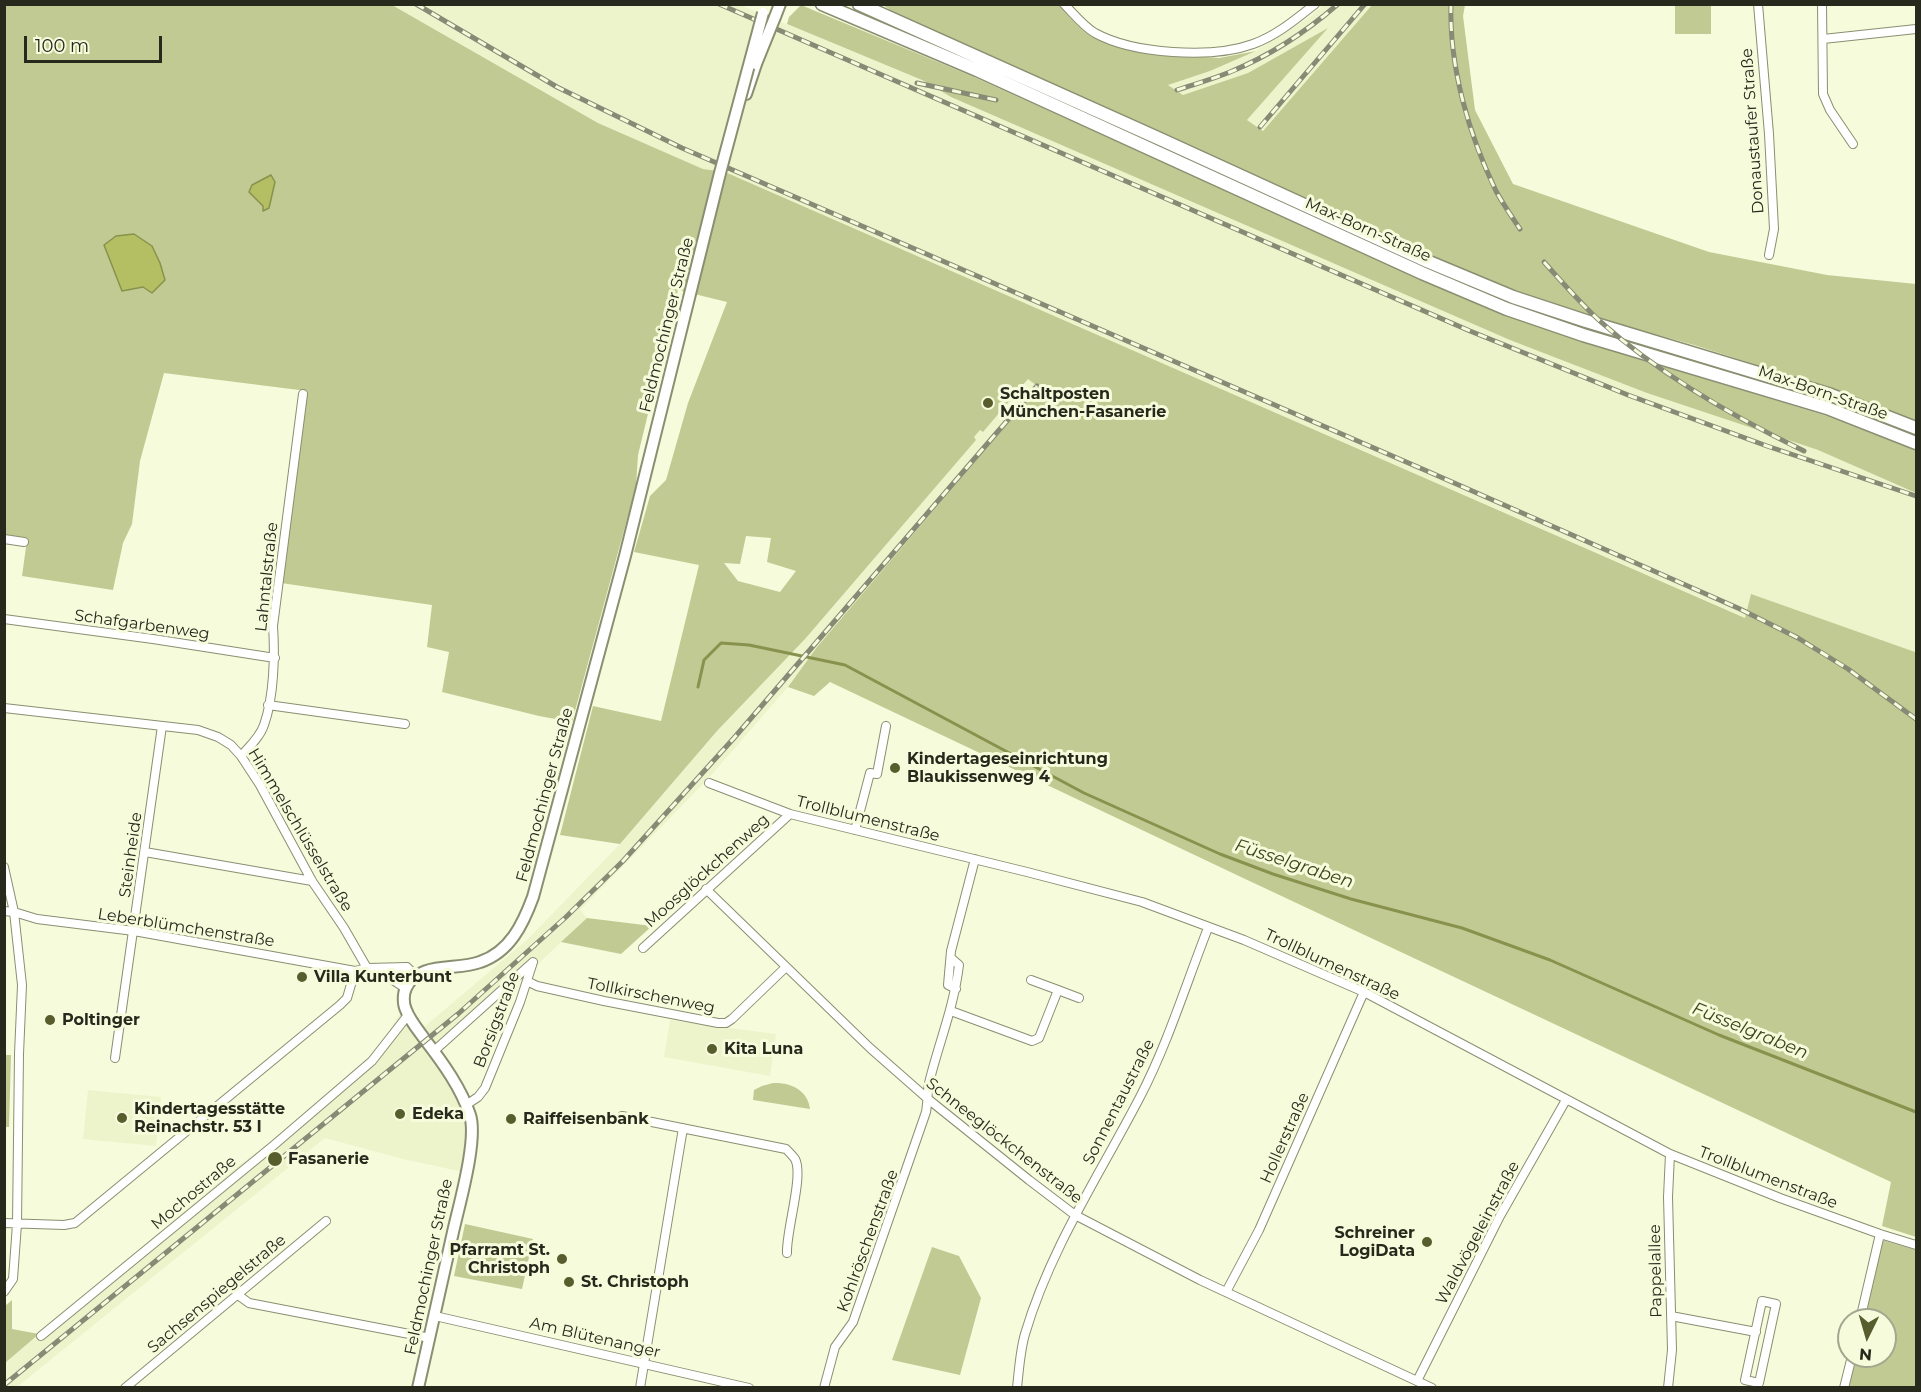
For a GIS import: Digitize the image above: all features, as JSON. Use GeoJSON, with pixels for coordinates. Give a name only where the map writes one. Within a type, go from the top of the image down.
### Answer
{"type":"FeatureCollection","features":[{"type":"Feature","properties":{"kind":"main road","name":"Feldmochinger Straße"},"geometry":{"type":"LineString","coordinates":[[733,125],[780,4]]}},
{"type":"Feature","properties":{"kind":"main road","name":"Max-Born-Straße"},"geometry":{"type":"LineString","coordinates":[[822,4],[977,70],[1422,273],[1507,309],[1583,335],[1827,408],[1917,443]]}},
{"type":"Feature","properties":{"kind":"main road","name":"Max-Born-Straße"},"geometry":{"type":"LineString","coordinates":[[859,4],[1160,138],[1429,262],[1513,297],[1831,396],[1917,429]]}},
{"type":"Feature","properties":{"kind":"main road","name":"Feldmochinger Straße"},"geometry":{"type":"LineString","coordinates":[[416,976],[429,970],[463,967],[481,962],[500,952],[514,938],[525,920],[626,556],[720,173],[764,9]]}},
{"type":"Feature","properties":{"kind":"main road"},"geometry":{"type":"LineString","coordinates":[[405,988],[416,976]]}},
{"type":"Feature","properties":{"kind":"main road","name":"Feldmochinger Straße"},"geometry":{"type":"LineString","coordinates":[[405,988],[404,1003],[408,1015],[453,1081],[471,1117],[471,1143],[418,1388]]}},
{"type":"Feature","properties":{"kind":"street"},"geometry":{"type":"LineString","coordinates":[[1064,4],[1094,32],[1149,49],[1186,53],[1224,51],[1253,44],[1283,29],[1315,4]]}},
{"type":"Feature","properties":{"kind":"street","name":"Donaustaufer Straße"},"geometry":{"type":"LineString","coordinates":[[1758,4],[1774,229],[1769,255]]}},
{"type":"Feature","properties":{"kind":"street"},"geometry":{"type":"LineString","coordinates":[[1822,4],[1823,94],[1830,110],[1853,144]]}},
{"type":"Feature","properties":{"kind":"street"},"geometry":{"type":"LineString","coordinates":[[1823,39],[1917,29]]}},
{"type":"Feature","properties":{"kind":"street","name":"Lahntalstraße"},"geometry":{"type":"LineString","coordinates":[[242,756],[259,736],[268,705],[275,658],[273,626],[303,394]]}},
{"type":"Feature","properties":{"kind":"street"},"geometry":{"type":"LineString","coordinates":[[4,539],[24,542]]}},
{"type":"Feature","properties":{"kind":"street","name":"Schafgarbenweg"},"geometry":{"type":"LineString","coordinates":[[4,619],[275,658]]}},
{"type":"Feature","properties":{"kind":"street"},"geometry":{"type":"LineString","coordinates":[[268,705],[405,724]]}},
{"type":"Feature","properties":{"kind":"street","name":"Himmelschlüsselstraße"},"geometry":{"type":"LineString","coordinates":[[4,708],[198,730],[218,737],[231,745],[242,756],[260,785],[312,881],[371,968]]}},
{"type":"Feature","properties":{"kind":"street","name":"Steinheide"},"geometry":{"type":"LineString","coordinates":[[115,1058],[162,726]]}},
{"type":"Feature","properties":{"kind":"street"},"geometry":{"type":"LineString","coordinates":[[855,830],[870,773],[877,774],[886,726]]}},
{"type":"Feature","properties":{"kind":"street","name":"Trollblumenstraße"},"geometry":{"type":"LineString","coordinates":[[710,783],[790,814],[1142,902],[1272,951],[1364,992],[1670,1154],[1780,1198],[1917,1245]]}},
{"type":"Feature","properties":{"kind":"street","name":"Moosglöckchenweg"},"geometry":{"type":"LineString","coordinates":[[643,948],[790,814]]}},
{"type":"Feature","properties":{"kind":"street"},"geometry":{"type":"LineString","coordinates":[[145,852],[312,881]]}},
{"type":"Feature","properties":{"kind":"street","name":"Kohlröschenstraße"},"geometry":{"type":"LineString","coordinates":[[824,1388],[835,1347],[853,1322],[875,1264],[923,1122],[929,1082],[956,989],[958,965],[951,958],[975,860]]}},
{"type":"Feature","properties":{"kind":"street"},"geometry":{"type":"LineString","coordinates":[[4,867],[14,912],[22,985],[14,1279],[4,1292]]}},
{"type":"Feature","properties":{"kind":"street","name":"Schneeglöckchenstraße"},"geometry":{"type":"LineString","coordinates":[[706,889],[870,1048],[928,1099],[1076,1215],[1226,1292],[1432,1388]]}},
{"type":"Feature","properties":{"kind":"street","name":"Leberblümchenstraße"},"geometry":{"type":"LineString","coordinates":[[4,911],[37,919],[134,931],[355,971]]}},
{"type":"Feature","properties":{"kind":"street","name":"Sonnentaustraße"},"geometry":{"type":"LineString","coordinates":[[1017,1388],[1026,1330],[1044,1281],[1076,1215],[1140,1096],[1167,1037],[1208,928]]}},
{"type":"Feature","properties":{"kind":"street","name":"Borsigstraße"},"geometry":{"type":"LineString","coordinates":[[434,1051],[533,962],[485,1088],[478,1097],[466,1105]]}},
{"type":"Feature","properties":{"kind":"street"},"geometry":{"type":"LineString","coordinates":[[4,1223],[64,1226],[75,1223],[340,1005],[347,998],[355,971],[407,967],[416,976]]}},
{"type":"Feature","properties":{"kind":"street","name":"Tollkirschenweg"},"geometry":{"type":"LineString","coordinates":[[527,981],[537,986],[604,1001],[726,1023],[786,967]]}},
{"type":"Feature","properties":{"kind":"street"},"geometry":{"type":"LineString","coordinates":[[371,968],[405,988]]}},
{"type":"Feature","properties":{"kind":"street"},"geometry":{"type":"LineString","coordinates":[[1031,980],[1079,998]]}},
{"type":"Feature","properties":{"kind":"street"},"geometry":{"type":"LineString","coordinates":[[951,1011],[1032,1041],[1038,1038],[1058,990]]}},
{"type":"Feature","properties":{"kind":"street","name":"Hollerstraße"},"geometry":{"type":"LineString","coordinates":[[1226,1292],[1259,1230],[1364,992]]}},
{"type":"Feature","properties":{"kind":"street","name":"Mochostraße"},"geometry":{"type":"LineString","coordinates":[[41,1336],[372,1061],[408,1015]]}},
{"type":"Feature","properties":{"kind":"street","name":"Waldvögeleinstraße"},"geometry":{"type":"LineString","coordinates":[[1417,1381],[1500,1216],[1566,1100]]}},
{"type":"Feature","properties":{"kind":"street"},"geometry":{"type":"LineString","coordinates":[[622,1116],[786,1149],[796,1160],[798,1174],[786,1240],[787,1253]]}},
{"type":"Feature","properties":{"kind":"street"},"geometry":{"type":"LineString","coordinates":[[640,1388],[683,1128]]}},
{"type":"Feature","properties":{"kind":"street","name":"Pappelallee"},"geometry":{"type":"LineString","coordinates":[[1668,1388],[1672,1350],[1668,1197],[1670,1154]]}},
{"type":"Feature","properties":{"kind":"street","name":"Sachsenspiegelstraße"},"geometry":{"type":"LineString","coordinates":[[125,1388],[326,1221]]}},
{"type":"Feature","properties":{"kind":"street"},"geometry":{"type":"LineString","coordinates":[[1863,1308],[1880,1234]]}},
{"type":"Feature","properties":{"kind":"street"},"geometry":{"type":"LineString","coordinates":[[238,1295],[249,1303],[430,1338]]}},
{"type":"Feature","properties":{"kind":"street"},"geometry":{"type":"LineString","coordinates":[[1762,1301],[1776,1304],[1759,1383],[1745,1380],[1756,1332],[1762,1301]]}},
{"type":"Feature","properties":{"kind":"street","name":"Am Blütenanger"},"geometry":{"type":"LineString","coordinates":[[435,1316],[749,1388]]}},
{"type":"Feature","properties":{"kind":"street"},"geometry":{"type":"LineString","coordinates":[[1671,1316],[1756,1332]]}},
{"type":"Feature","properties":{"kind":"street"},"geometry":{"type":"LineString","coordinates":[[1844,1388],[1849,1368]]}},
{"type":"Feature","properties":{"kind":"shaded area"},"geometry":{"type":"Polygon","coordinates":[[[5,5],[392,5],[598,123],[703,169],[725,172],[1745,618],[1751,594],[1915,652],[1916,1237],[1882,1226],[1891,1182],[830,682],[814,696],[788,687],[817,647],[1037,389],[1037,386],[1028,379],[983,432],[980,430],[974,437],[976,440],[805,639],[717,731],[620,844],[560,835],[593,706],[661,721],[699,565],[634,552],[650,496],[666,480],[688,403],[727,302],[678,290],[638,455],[636,486],[572,722],[442,692],[449,652],[427,647],[432,605],[281,583],[307,391],[164,373],[140,461],[132,524],[123,543],[113,590],[22,576],[27,540],[5,537],[5,5]],[[746,536],[740,564],[724,563],[738,581],[780,592],[796,571],[767,562],[771,538],[746,536]]]}},
{"type":"Feature","properties":{"kind":"shaded area"},"geometry":{"type":"Polygon","coordinates":[[[392,5],[740,5],[922,80],[951,97],[1367,277],[1647,393],[1818,450],[1916,493],[1916,653],[1751,595],[1746,618],[725,172],[703,169],[598,123],[392,5]]]}},
{"type":"Feature","properties":{"kind":"shaded area"},"geometry":{"type":"Polygon","coordinates":[[[801,5],[974,77],[1502,314],[1583,342],[1827,416],[1916,450],[1916,493],[1818,450],[1647,393],[1510,340],[951,97],[922,80],[787,24],[789,17],[801,5]]]}},
{"type":"Feature","properties":{"kind":"shaded area"},"geometry":{"type":"Polygon","coordinates":[[[883,5],[1062,5],[1097,34],[1144,52],[1219,58],[1256,51],[1210,71],[1168,85],[1183,95],[1248,73],[1328,28],[1247,120],[1263,131],[1372,5],[1465,5],[1463,16],[1475,110],[1513,184],[1709,252],[1827,275],[1916,284],[1916,422],[1833,389],[1694,345],[1586,315],[1514,290],[1431,256],[1161,132],[899,16],[883,5]]]}},
{"type":"Feature","properties":{"kind":"shaded area"},"geometry":{"type":"Polygon","coordinates":[[[1323,5],[1372,5],[1263,131],[1247,120],[1327,29],[1248,73],[1183,95],[1167,85],[1210,71],[1256,51],[1311,16],[1323,5]]]}},
{"type":"Feature","properties":{"kind":"shaded area"},"geometry":{"type":"Polygon","coordinates":[[[1675,5],[1711,5],[1711,34],[1675,34],[1675,5]]]}},
{"type":"Feature","properties":{"kind":"shaded area"},"geometry":{"type":"Polygon","coordinates":[[[271,175],[275,182],[269,208],[263,211],[263,206],[249,192],[252,185],[271,175]]]}},
{"type":"Feature","properties":{"kind":"shaded area"},"geometry":{"type":"Polygon","coordinates":[[[134,234],[152,246],[160,263],[165,280],[152,293],[143,287],[122,291],[104,245],[116,236],[134,234]]]}},
{"type":"Feature","properties":{"kind":"shaded area"},"geometry":{"type":"Polygon","coordinates":[[[1028,379],[1038,389],[817,647],[788,687],[707,780],[580,910],[587,918],[437,1053],[463,1095],[469,1128],[463,1172],[325,1138],[17,1387],[5,1388],[5,1363],[239,1165],[275,1140],[327,1097],[375,1053],[399,1015],[424,1027],[528,939],[620,844],[717,731],[805,639],[976,440],[974,437],[980,430],[983,431],[1028,379]]]}},
{"type":"Feature","properties":{"kind":"shaded area"},"geometry":{"type":"Polygon","coordinates":[[[587,918],[652,926],[621,954],[561,942],[587,918]]]}},
{"type":"Feature","properties":{"kind":"shaded area"},"geometry":{"type":"Polygon","coordinates":[[[670,1020],[776,1034],[770,1076],[664,1057],[670,1020]]]}},
{"type":"Feature","properties":{"kind":"shaded area"},"geometry":{"type":"Polygon","coordinates":[[[4,1055],[11,1055],[9,1127],[5,1127],[4,1055]]]}},
{"type":"Feature","properties":{"kind":"shaded area"},"geometry":{"type":"Polygon","coordinates":[[[773,1083],[797,1088],[806,1097],[810,1109],[753,1100],[754,1090],[773,1083]]]}},
{"type":"Feature","properties":{"kind":"shaded area","name":"Kindertagesstätte Reinachstr. 53 I"},"geometry":{"type":"Polygon","coordinates":[[[88,1090],[161,1097],[156,1146],[83,1139],[88,1090]]]}},
{"type":"Feature","properties":{"kind":"shaded area"},"geometry":{"type":"Polygon","coordinates":[[[465,1224],[533,1239],[522,1289],[454,1276],[465,1224]]]}},
{"type":"Feature","properties":{"kind":"shaded area"},"geometry":{"type":"Polygon","coordinates":[[[1882,1240],[1916,1250],[1916,1387],[1847,1388],[1851,1368],[1897,1368],[1897,1308],[1866,1308],[1882,1240]]]}},
{"type":"Feature","properties":{"kind":"shaded area"},"geometry":{"type":"Polygon","coordinates":[[[932,1247],[959,1256],[981,1298],[960,1375],[892,1360],[932,1247]]]}},
{"type":"Feature","properties":{"kind":"shaded area"},"geometry":{"type":"Polygon","coordinates":[[[12,1300],[12,1329],[39,1334],[5,1363],[5,1306],[12,1300]]]}},
{"type":"Feature","properties":{"kind":"waterway","name":"Füsselgraben"},"geometry":{"type":"LineString","coordinates":[[698,687],[704,660],[721,643],[749,645],[845,665],[1084,793],[1220,854],[1351,899],[1462,928],[1550,960],[1719,1035],[1916,1112]]}},
{"type":"Feature","properties":{"kind":"railway"},"geometry":{"type":"LineString","coordinates":[[416,4],[557,87],[682,148],[1740,609],[1798,638],[1848,669],[1916,719]]}},
{"type":"Feature","properties":{"kind":"railway"},"geometry":{"type":"LineString","coordinates":[[719,4],[1470,331],[1628,395],[1767,446],[1916,496]]}},
{"type":"Feature","properties":{"kind":"railway"},"geometry":{"type":"LineString","coordinates":[[1177,90],[1224,75],[1259,59],[1300,34],[1338,4]]}},
{"type":"Feature","properties":{"kind":"railway"},"geometry":{"type":"LineString","coordinates":[[1260,127],[1365,4]]}},
{"type":"Feature","properties":{"kind":"railway"},"geometry":{"type":"LineString","coordinates":[[1451,4],[1453,52],[1469,124],[1496,191],[1520,229]]}},
{"type":"Feature","properties":{"kind":"railway"},"geometry":{"type":"LineString","coordinates":[[917,83],[996,100]]}},
{"type":"Feature","properties":{"kind":"railway"},"geometry":{"type":"LineString","coordinates":[[1544,262],[1594,315],[1647,359],[1725,409],[1804,451]]}},
{"type":"Feature","properties":{"kind":"railway"},"geometry":{"type":"LineString","coordinates":[[4,1385],[458,1014],[566,917],[623,861],[734,738],[1037,386]]}},
{"type":"Feature","properties":{"kind":"place","name":"Schaltposten München-Fasanerie"},"geometry":{"type":"Point","coordinates":[988,403]}},
{"type":"Feature","properties":{"kind":"place","name":"Kindertageseinrichtung Blaukissenweg 4"},"geometry":{"type":"Point","coordinates":[895,768]}},
{"type":"Feature","properties":{"kind":"place","name":"Villa Kunterbunt"},"geometry":{"type":"Point","coordinates":[302,977]}},
{"type":"Feature","properties":{"kind":"place","name":"Poltinger"},"geometry":{"type":"Point","coordinates":[50,1020]}},
{"type":"Feature","properties":{"kind":"place","name":"Kita Luna"},"geometry":{"type":"Point","coordinates":[712,1049]}},
{"type":"Feature","properties":{"kind":"place","name":"Edeka"},"geometry":{"type":"Point","coordinates":[400,1114]}},
{"type":"Feature","properties":{"kind":"place","name":"Kindertagesstätte Reinachstr. 53 I"},"geometry":{"type":"Point","coordinates":[122,1118]}},
{"type":"Feature","properties":{"kind":"place","name":"Raiffeisenbank"},"geometry":{"type":"Point","coordinates":[511,1119]}},
{"type":"Feature","properties":{"kind":"place","name":"Fasanerie"},"geometry":{"type":"Point","coordinates":[275,1159]}},
{"type":"Feature","properties":{"kind":"place","name":"Schreiner LogiData"},"geometry":{"type":"Point","coordinates":[1427,1242]}},
{"type":"Feature","properties":{"kind":"place","name":"Pfarramt St. Christoph"},"geometry":{"type":"Point","coordinates":[562,1259]}},
{"type":"Feature","properties":{"kind":"place","name":"St. Christoph"},"geometry":{"type":"Point","coordinates":[569,1282]}}]}
